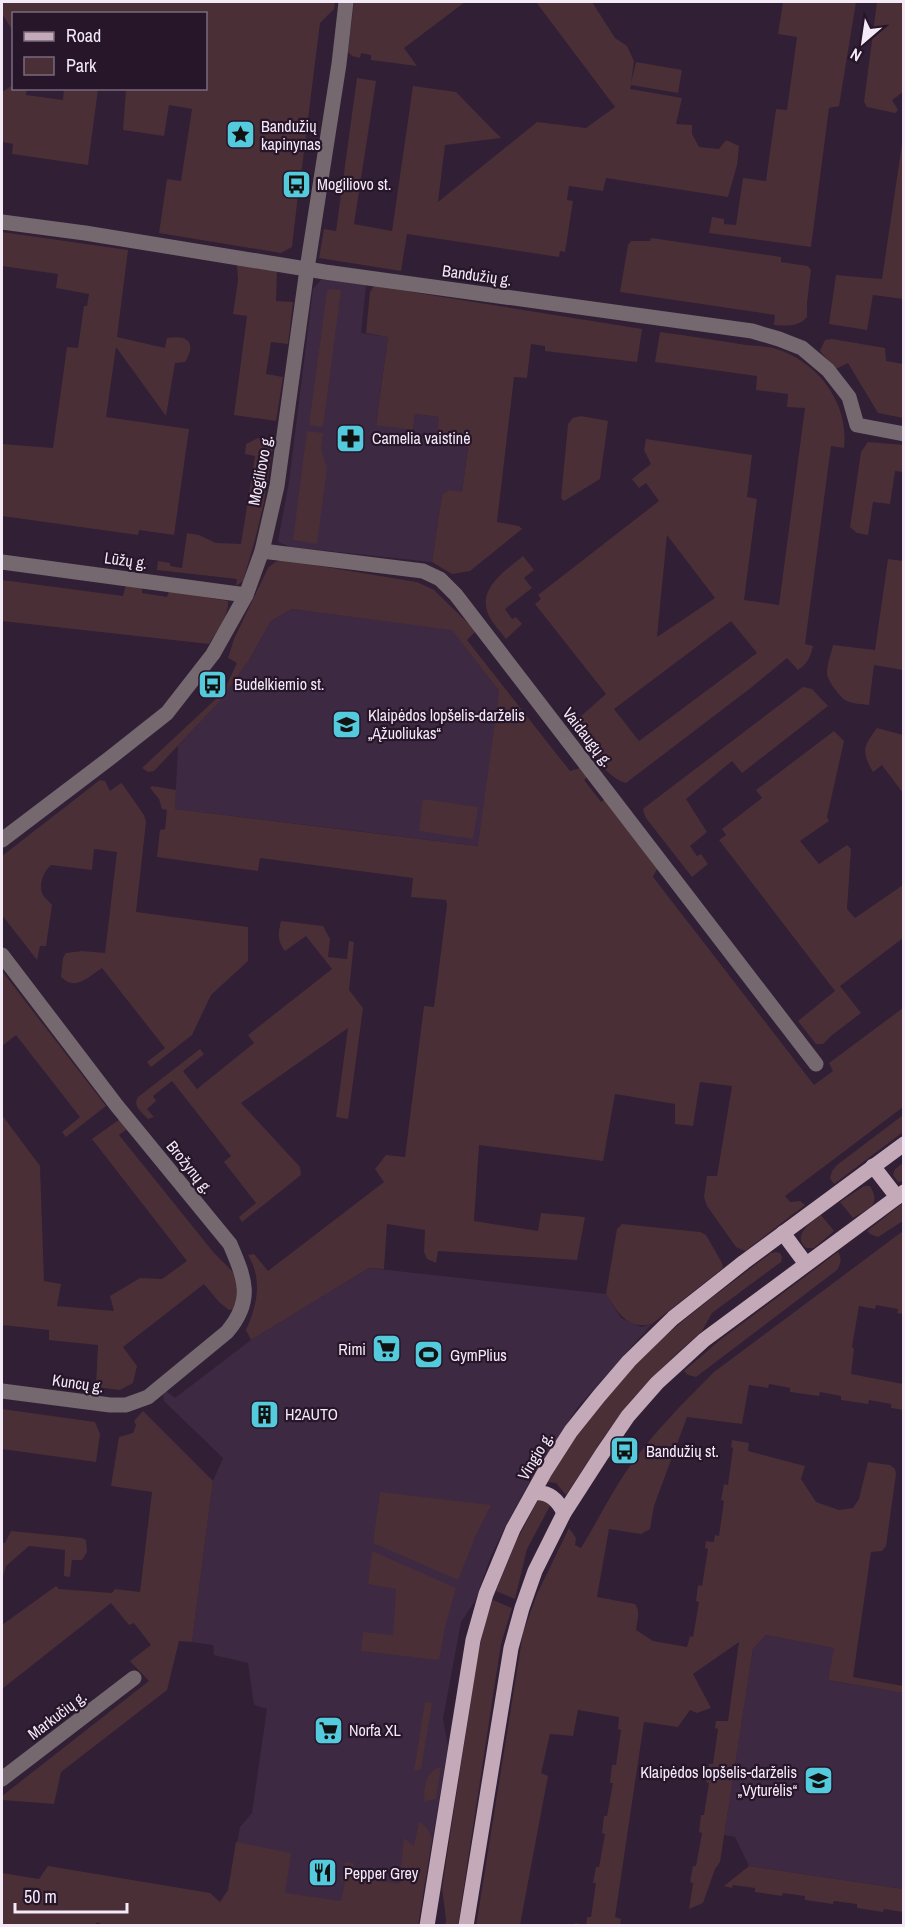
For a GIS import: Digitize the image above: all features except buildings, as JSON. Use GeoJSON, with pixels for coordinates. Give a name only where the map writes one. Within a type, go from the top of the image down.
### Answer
{"type":"FeatureCollection","features":[{"type":"Feature","properties":{"kind":"main road","name":"Vingio g."},"geometry":{"type":"LineString","coordinates":[[427,1926],[473,1640],[486,1593],[501,1555],[571,1431],[629,1361],[673,1318],[903,1143]]}},
{"type":"Feature","properties":{"kind":"main road"},"geometry":{"type":"LineString","coordinates":[[466,1926],[511,1648],[535,1571],[564,1513],[628,1416],[657,1383],[704,1340],[900,1195],[873,1166]]}},
{"type":"Feature","properties":{"kind":"main road"},"geometry":{"type":"LineString","coordinates":[[783,1233],[806,1264]]}},
{"type":"Feature","properties":{"kind":"main road"},"geometry":{"type":"LineString","coordinates":[[534,1493],[548,1494],[556,1499],[564,1513]]}},
{"type":"Feature","properties":{"kind":"street","name":"Mogiliovo g."},"geometry":{"type":"LineString","coordinates":[[2,840],[167,713],[213,654],[246,595],[262,551],[277,486],[307,269],[339,64],[346,2]]}},
{"type":"Feature","properties":{"kind":"street","name":"Bandužių g."},"geometry":{"type":"LineString","coordinates":[[2,222],[307,269],[752,331],[802,348],[828,370],[849,397],[857,425],[903,434]]}},
{"type":"Feature","properties":{"kind":"street","name":"Vaidaugų g."},"geometry":{"type":"LineString","coordinates":[[262,551],[423,571],[440,579],[456,595],[816,1064]]}},
{"type":"Feature","properties":{"kind":"street","name":"Lūžų g."},"geometry":{"type":"LineString","coordinates":[[2,562],[246,595]]}},
{"type":"Feature","properties":{"kind":"street","name":"Brožynų g."},"geometry":{"type":"LineString","coordinates":[[2,955],[117,1106],[230,1244],[241,1268],[246,1288],[244,1304],[236,1322],[148,1397]]}},
{"type":"Feature","properties":{"kind":"street","name":"Kuncų g."},"geometry":{"type":"LineString","coordinates":[[2,1391],[110,1405],[126,1405],[148,1397]]}},
{"type":"Feature","properties":{"kind":"street","name":"Markučių g."},"geometry":{"type":"LineString","coordinates":[[2,1779],[134,1678]]}},
{"type":"Feature","properties":{"kind":"shaded area"},"geometry":{"type":"Polygon","coordinates":[[[321,280],[366,285],[361,333],[388,337],[376,424],[413,430],[415,414],[439,417],[468,446],[462,492],[442,495],[432,562],[291,547],[278,541],[289,482],[313,289],[321,280]]]}},
{"type":"Feature","properties":{"kind":"shaded area","name":"Klaipėdos lopšelis-darželis „Ąžuoliukas“"},"geometry":{"type":"Polygon","coordinates":[[[292,609],[452,629],[499,691],[479,846],[175,809],[178,746],[219,701],[249,660],[271,621],[292,609]]]}},
{"type":"Feature","properties":{"kind":"shaded area"},"geometry":{"type":"Polygon","coordinates":[[[369,1268],[606,1294],[621,1318],[641,1327],[652,1324],[577,1408],[530,1481],[491,1556],[475,1601],[461,1622],[443,1719],[448,1747],[418,1925],[220,1902],[228,1890],[240,1827],[252,1813],[267,1709],[254,1705],[248,1663],[214,1655],[213,1645],[192,1642],[213,1481],[223,1458],[164,1401],[163,1395],[166,1391],[175,1398],[251,1340],[369,1268]]]}},
{"type":"Feature","properties":{"kind":"shaded area","name":"Klaipėdos lopšelis-darželis „Vyturėlis“"},"geometry":{"type":"Polygon","coordinates":[[[766,1635],[835,1648],[828,1680],[903,1693],[903,1889],[749,1866],[735,1837],[724,1835],[753,1649],[766,1635]]]}},
{"type":"Feature","properties":{"kind":"green space"},"geometry":{"type":"Polygon","coordinates":[[[2,2],[335,2],[334,9],[320,23],[301,175],[295,176],[293,192],[298,195],[292,247],[281,253],[159,233],[167,179],[181,181],[192,109],[169,105],[164,136],[123,130],[126,90],[207,90],[207,12],[12,12],[12,29],[2,14],[2,2]]]}},
{"type":"Feature","properties":{"kind":"green space"},"geometry":{"type":"Polygon","coordinates":[[[354,2],[465,2],[404,48],[417,66],[371,60],[371,55],[361,53],[360,58],[348,52],[354,2]]]}},
{"type":"Feature","properties":{"kind":"green space"},"geometry":{"type":"Polygon","coordinates":[[[536,2],[592,2],[615,38],[627,46],[634,61],[631,83],[636,62],[682,70],[678,93],[631,85],[630,89],[682,98],[676,124],[692,125],[692,134],[699,147],[719,149],[726,140],[739,146],[737,165],[728,197],[606,178],[603,191],[569,186],[567,200],[573,201],[565,252],[560,251],[559,257],[407,234],[401,271],[319,258],[324,229],[336,231],[357,78],[376,81],[354,224],[392,231],[413,86],[456,92],[501,138],[445,145],[438,202],[537,122],[586,128],[615,107],[536,2]]]}},
{"type":"Feature","properties":{"kind":"green space"},"geometry":{"type":"Polygon","coordinates":[[[783,2],[856,2],[839,106],[829,108],[811,247],[709,233],[712,217],[724,219],[724,224],[736,225],[743,178],[766,181],[776,109],[787,110],[797,37],[778,34],[783,2]]]}},
{"type":"Feature","properties":{"kind":"green space"},"geometry":{"type":"Polygon","coordinates":[[[877,2],[903,2],[903,92],[892,100],[898,110],[895,113],[867,107],[864,102],[877,2]]]}},
{"type":"Feature","properties":{"kind":"green space"},"geometry":{"type":"Polygon","coordinates":[[[12,86],[12,90],[27,90],[26,95],[63,100],[64,90],[98,90],[88,165],[12,154],[13,144],[2,142],[2,92],[12,86]]]}},
{"type":"Feature","properties":{"kind":"green space"},"geometry":{"type":"Polygon","coordinates":[[[903,137],[903,299],[873,295],[867,330],[829,324],[836,275],[882,279],[903,137]]]}},
{"type":"Feature","properties":{"kind":"green space"},"geometry":{"type":"Polygon","coordinates":[[[2,232],[128,250],[117,337],[165,348],[167,338],[174,337],[188,341],[190,349],[185,362],[175,363],[166,416],[116,347],[106,417],[189,429],[174,535],[139,530],[138,535],[2,516],[2,444],[53,448],[67,347],[78,348],[84,306],[87,306],[89,294],[56,288],[58,274],[2,266],[2,232]]]}},
{"type":"Feature","properties":{"kind":"green space"},"geometry":{"type":"Polygon","coordinates":[[[651,238],[781,257],[781,262],[808,266],[811,270],[807,317],[788,326],[774,325],[775,315],[620,292],[628,245],[631,241],[650,241],[651,238]]]}},
{"type":"Feature","properties":{"kind":"green space"},"geometry":{"type":"Polygon","coordinates":[[[237,264],[277,270],[276,301],[293,302],[288,344],[271,342],[266,374],[283,377],[276,421],[234,415],[247,316],[233,314],[238,280],[237,264]]]}},
{"type":"Feature","properties":{"kind":"green space"},"geometry":{"type":"Polygon","coordinates":[[[374,286],[642,329],[637,362],[545,351],[545,346],[531,344],[527,378],[514,377],[497,522],[519,526],[522,529],[470,571],[452,574],[432,562],[442,495],[449,490],[462,492],[468,447],[436,441],[439,417],[415,414],[413,430],[376,425],[388,337],[366,333],[370,292],[374,286]]]}},
{"type":"Feature","properties":{"kind":"green space"},"geometry":{"type":"Polygon","coordinates":[[[341,290],[323,427],[309,425],[327,291],[341,290]]]}},
{"type":"Feature","properties":{"kind":"green space"},"geometry":{"type":"Polygon","coordinates":[[[660,332],[769,347],[782,351],[809,366],[830,389],[842,417],[844,448],[831,446],[805,644],[813,646],[808,660],[798,670],[787,658],[626,783],[618,780],[603,767],[571,725],[606,694],[535,604],[541,599],[538,595],[659,501],[646,483],[639,488],[632,479],[651,464],[644,450],[646,439],[752,455],[747,497],[757,499],[744,600],[779,605],[805,408],[787,407],[788,394],[756,390],[757,376],[655,362],[660,332]],[[667,535],[657,637],[715,598],[667,535]],[[731,621],[614,709],[639,741],[757,653],[731,621]]]}},
{"type":"Feature","properties":{"kind":"green space"},"geometry":{"type":"Polygon","coordinates":[[[832,339],[885,348],[886,361],[903,364],[903,418],[878,413],[848,363],[836,369],[820,351],[825,340],[832,339]]]}},
{"type":"Feature","properties":{"kind":"green space"},"geometry":{"type":"Polygon","coordinates":[[[581,416],[608,421],[600,479],[564,501],[561,498],[568,424],[573,418],[581,416]]]}},
{"type":"Feature","properties":{"kind":"green space"},"geometry":{"type":"Polygon","coordinates":[[[307,431],[323,433],[321,449],[327,468],[317,544],[293,540],[307,431]]]}},
{"type":"Feature","properties":{"kind":"green space"},"geometry":{"type":"Polygon","coordinates":[[[258,438],[269,441],[273,445],[264,502],[243,581],[236,586],[237,579],[157,570],[158,561],[182,568],[187,533],[199,535],[216,543],[241,544],[255,456],[245,454],[246,444],[258,438]]]}},
{"type":"Feature","properties":{"kind":"green space"},"geometry":{"type":"Polygon","coordinates":[[[868,442],[904,445],[903,472],[895,471],[890,504],[873,502],[868,535],[857,533],[850,527],[861,452],[868,442]]]}},
{"type":"Feature","properties":{"kind":"green space"},"geometry":{"type":"Polygon","coordinates":[[[523,556],[534,570],[524,578],[532,588],[505,609],[512,619],[516,617],[522,624],[506,639],[489,616],[486,597],[489,589],[501,574],[523,556]]]}},
{"type":"Feature","properties":{"kind":"green space"},"geometry":{"type":"Polygon","coordinates":[[[888,559],[903,561],[903,670],[874,665],[869,705],[850,702],[840,695],[829,680],[827,673],[829,659],[833,645],[875,650],[888,559]]]}},
{"type":"Feature","properties":{"kind":"green space"},"geometry":{"type":"Polygon","coordinates":[[[283,560],[417,582],[434,590],[476,631],[467,640],[570,771],[580,768],[587,777],[584,780],[601,802],[605,799],[657,869],[653,877],[814,1085],[833,1071],[829,1063],[903,1008],[903,1107],[785,1196],[790,1202],[800,1201],[805,1205],[745,1251],[736,1247],[707,1206],[704,1197],[707,1176],[717,1176],[732,1086],[700,1082],[693,1126],[675,1124],[675,1104],[615,1094],[603,1161],[479,1145],[474,1221],[538,1231],[541,1213],[585,1217],[577,1260],[438,1251],[436,1263],[427,1259],[424,1252],[425,1230],[387,1224],[384,1269],[369,1268],[251,1340],[246,1330],[253,1311],[257,1283],[253,1264],[248,1255],[254,1254],[268,1271],[384,1182],[375,1169],[386,1155],[405,1157],[424,1006],[434,1007],[447,905],[446,900],[411,897],[413,878],[260,858],[258,871],[157,857],[160,830],[165,829],[167,810],[162,809],[159,799],[150,788],[152,786],[176,790],[175,809],[478,846],[499,691],[452,630],[292,609],[271,621],[249,660],[219,702],[154,771],[148,772],[142,768],[219,696],[227,684],[237,663],[228,658],[234,639],[268,568],[275,562],[283,560]]]}},
{"type":"Feature","properties":{"kind":"green space"},"geometry":{"type":"Polygon","coordinates":[[[2,580],[123,596],[126,585],[142,588],[142,593],[167,597],[169,591],[228,601],[228,607],[222,624],[209,644],[2,621],[2,580]]]}},
{"type":"Feature","properties":{"kind":"green space"},"geometry":{"type":"Polygon","coordinates":[[[803,687],[812,689],[828,706],[742,773],[732,761],[686,799],[707,832],[690,846],[697,856],[701,854],[708,864],[692,877],[646,818],[644,808],[803,687]]]}},
{"type":"Feature","properties":{"kind":"green space"},"geometry":{"type":"Polygon","coordinates":[[[877,728],[903,735],[903,793],[882,765],[873,772],[865,754],[866,745],[877,728]]]}},
{"type":"Feature","properties":{"kind":"green space"},"geometry":{"type":"Polygon","coordinates":[[[834,731],[844,741],[827,817],[829,821],[800,841],[819,864],[847,845],[851,849],[847,909],[855,918],[903,885],[903,938],[840,986],[861,1013],[823,1044],[816,1044],[798,1021],[835,991],[719,840],[726,835],[722,829],[762,798],[756,790],[834,731]]]}},
{"type":"Feature","properties":{"kind":"green space"},"geometry":{"type":"Polygon","coordinates":[[[100,780],[105,781],[110,791],[121,783],[144,815],[146,822],[136,912],[248,927],[248,961],[211,995],[192,1035],[151,1067],[147,1062],[165,1048],[102,968],[77,983],[61,977],[63,958],[66,953],[82,951],[105,953],[117,852],[94,849],[92,870],[51,865],[46,870],[41,889],[52,905],[46,946],[40,946],[37,960],[2,915],[2,856],[100,780]]]}},
{"type":"Feature","properties":{"kind":"green space"},"geometry":{"type":"Polygon","coordinates":[[[423,799],[478,807],[473,839],[419,831],[423,799]]]}},
{"type":"Feature","properties":{"kind":"green space"},"geometry":{"type":"Polygon","coordinates":[[[281,921],[323,926],[330,939],[328,957],[347,959],[349,941],[354,942],[349,990],[363,1008],[348,1119],[336,1117],[348,1028],[241,1103],[300,1167],[301,1175],[242,1222],[239,1217],[256,1203],[224,1162],[231,1156],[172,1081],[153,1096],[156,1101],[147,1109],[154,1117],[148,1119],[138,1109],[136,1100],[200,1049],[204,1054],[183,1071],[197,1089],[254,1043],[248,1035],[332,969],[306,936],[285,951],[279,937],[281,921]]]}},
{"type":"Feature","properties":{"kind":"green space"},"geometry":{"type":"Polygon","coordinates":[[[2,971],[106,1106],[66,1137],[62,1132],[80,1117],[16,1035],[2,1046],[2,971]]]}},
{"type":"Feature","properties":{"kind":"green space"},"geometry":{"type":"Polygon","coordinates":[[[2,1115],[40,1166],[44,1281],[61,1284],[57,1306],[114,1311],[110,1296],[140,1278],[162,1279],[187,1261],[92,1139],[120,1119],[127,1129],[119,1135],[214,1253],[233,1272],[239,1287],[238,1308],[229,1310],[204,1284],[123,1347],[137,1366],[133,1383],[120,1390],[96,1387],[98,1345],[49,1340],[49,1330],[2,1325],[2,1115]]]}},
{"type":"Feature","properties":{"kind":"green space"},"geometry":{"type":"Polygon","coordinates":[[[903,1115],[903,1132],[834,1184],[830,1178],[837,1165],[903,1115]]]}},
{"type":"Feature","properties":{"kind":"green space"},"geometry":{"type":"Polygon","coordinates":[[[903,1163],[903,1181],[898,1182],[893,1175],[895,1169],[903,1163]]]}},
{"type":"Feature","properties":{"kind":"green space"},"geometry":{"type":"Polygon","coordinates":[[[864,1186],[870,1186],[874,1203],[853,1218],[840,1202],[864,1186]]]}},
{"type":"Feature","properties":{"kind":"green space"},"geometry":{"type":"Polygon","coordinates":[[[903,1203],[903,1221],[878,1237],[867,1231],[903,1203]]]}},
{"type":"Feature","properties":{"kind":"green space"},"geometry":{"type":"Polygon","coordinates":[[[821,1215],[834,1231],[814,1248],[806,1248],[802,1243],[802,1234],[821,1215]]]}},
{"type":"Feature","properties":{"kind":"green space"},"geometry":{"type":"Polygon","coordinates":[[[622,1224],[700,1232],[706,1235],[723,1268],[652,1324],[643,1325],[630,1322],[619,1313],[606,1294],[617,1229],[622,1224]]]}},
{"type":"Feature","properties":{"kind":"green space"},"geometry":{"type":"Polygon","coordinates":[[[903,1231],[903,1314],[897,1313],[898,1309],[876,1305],[875,1309],[859,1306],[852,1347],[854,1349],[851,1374],[903,1384],[903,1410],[891,1408],[891,1404],[869,1400],[868,1404],[841,1400],[841,1396],[820,1392],[819,1396],[790,1392],[790,1388],[769,1384],[768,1388],[749,1385],[742,1424],[687,1417],[654,1506],[650,1529],[641,1534],[609,1529],[597,1597],[635,1604],[638,1613],[636,1630],[653,1641],[687,1647],[690,1636],[693,1637],[699,1602],[696,1601],[698,1585],[702,1586],[708,1549],[705,1548],[706,1541],[714,1542],[715,1535],[719,1536],[724,1501],[721,1500],[724,1484],[728,1485],[732,1440],[749,1443],[748,1451],[805,1466],[801,1479],[816,1502],[839,1510],[853,1508],[859,1499],[868,1462],[890,1465],[895,1469],[896,1474],[886,1546],[882,1551],[871,1552],[853,1677],[903,1686],[903,1693],[828,1680],[834,1648],[766,1635],[753,1649],[720,1862],[715,1869],[703,1903],[689,1909],[693,1883],[690,1882],[693,1866],[696,1866],[702,1833],[699,1832],[701,1815],[704,1815],[709,1783],[706,1782],[709,1764],[713,1764],[718,1729],[715,1728],[716,1721],[728,1721],[739,1642],[693,1674],[711,1708],[697,1713],[690,1710],[678,1727],[644,1722],[615,1917],[621,1919],[620,1925],[586,1925],[587,1917],[591,1917],[596,1883],[593,1883],[596,1867],[599,1867],[605,1834],[602,1833],[604,1816],[607,1816],[613,1783],[610,1783],[612,1765],[616,1765],[621,1730],[618,1729],[619,1717],[578,1710],[573,1736],[550,1734],[541,1773],[548,1776],[520,1925],[476,1926],[523,1633],[537,1594],[569,1528],[576,1538],[575,1545],[581,1548],[618,1484],[639,1454],[714,1372],[903,1231]]]}},
{"type":"Feature","properties":{"kind":"green space"},"geometry":{"type":"Polygon","coordinates":[[[776,1252],[782,1257],[781,1262],[712,1313],[702,1331],[633,1398],[605,1435],[566,1495],[556,1483],[547,1482],[597,1407],[634,1365],[690,1315],[771,1253],[776,1252]]]}},
{"type":"Feature","properties":{"kind":"green space"},"geometry":{"type":"Polygon","coordinates":[[[838,1252],[840,1261],[837,1270],[696,1377],[684,1371],[720,1340],[838,1252]]]}},
{"type":"Feature","properties":{"kind":"green space"},"geometry":{"type":"Polygon","coordinates":[[[2,1409],[95,1422],[100,1434],[96,1462],[2,1449],[2,1409]]]}},
{"type":"Feature","properties":{"kind":"green space"},"geometry":{"type":"Polygon","coordinates":[[[143,1411],[213,1481],[192,1642],[179,1641],[167,1690],[61,1772],[54,1804],[2,1800],[2,1796],[149,1681],[130,1661],[151,1645],[134,1623],[129,1625],[111,1603],[2,1689],[2,1625],[56,1586],[59,1589],[112,1593],[115,1589],[140,1592],[152,1492],[111,1486],[119,1437],[133,1433],[136,1425],[134,1421],[143,1411]]]}},
{"type":"Feature","properties":{"kind":"green space"},"geometry":{"type":"Polygon","coordinates":[[[380,1492],[491,1505],[458,1580],[373,1543],[380,1492]]]}},
{"type":"Feature","properties":{"kind":"green space"},"geometry":{"type":"Polygon","coordinates":[[[545,1499],[551,1504],[527,1549],[515,1599],[496,1591],[516,1542],[538,1500],[545,1499]]]}},
{"type":"Feature","properties":{"kind":"green space"},"geometry":{"type":"Polygon","coordinates":[[[11,1531],[82,1538],[86,1540],[87,1552],[82,1560],[72,1560],[70,1577],[64,1576],[65,1550],[29,1546],[6,1566],[2,1580],[2,1543],[5,1543],[11,1531]]]}},
{"type":"Feature","properties":{"kind":"green space"},"geometry":{"type":"Polygon","coordinates":[[[372,1551],[456,1588],[439,1660],[361,1651],[363,1632],[393,1635],[396,1589],[368,1584],[372,1551]]]}},
{"type":"Feature","properties":{"kind":"green space"},"geometry":{"type":"Polygon","coordinates":[[[493,1600],[512,1608],[501,1644],[458,1925],[445,1926],[442,1888],[478,1654],[493,1600]]]}},
{"type":"Feature","properties":{"kind":"green space"},"geometry":{"type":"Polygon","coordinates":[[[425,1702],[432,1703],[421,1769],[414,1771],[425,1702]]]}},
{"type":"Feature","properties":{"kind":"green space"},"geometry":{"type":"Polygon","coordinates":[[[441,1767],[436,1799],[424,1801],[425,1785],[429,1775],[441,1767]]]}},
{"type":"Feature","properties":{"kind":"green space"},"geometry":{"type":"Polygon","coordinates":[[[419,1822],[424,1825],[432,1839],[418,1925],[105,1926],[97,1922],[95,1926],[2,1925],[2,1873],[39,1879],[48,1866],[210,1893],[220,1902],[228,1890],[236,1842],[291,1853],[285,1893],[341,1901],[345,1882],[341,1881],[345,1862],[354,1863],[352,1876],[399,1884],[404,1838],[414,1846],[419,1822]]]}},
{"type":"Feature","properties":{"kind":"green space"},"geometry":{"type":"Polygon","coordinates":[[[749,1866],[903,1889],[903,1912],[884,1909],[883,1912],[857,1908],[857,1904],[834,1901],[833,1904],[805,1900],[805,1896],[783,1893],[782,1896],[755,1892],[755,1888],[724,1886],[749,1866]]]}},
{"type":"Feature","properties":{"kind":"place","name":"Bandužių kapinynas"},"geometry":{"type":"Point","coordinates":[240,135]}},
{"type":"Feature","properties":{"kind":"place","name":"Mogiliovo st."},"geometry":{"type":"Point","coordinates":[296,184]}},
{"type":"Feature","properties":{"kind":"place","name":"Camelia vaistinė"},"geometry":{"type":"Point","coordinates":[351,438]}},
{"type":"Feature","properties":{"kind":"place","name":"Budelkiemio st."},"geometry":{"type":"Point","coordinates":[213,684]}},
{"type":"Feature","properties":{"kind":"place","name":"Klaipėdos lopšelis-darželis „Ąžuoliukas“"},"geometry":{"type":"Point","coordinates":[347,724]}},
{"type":"Feature","properties":{"kind":"place","name":"Rimi"},"geometry":{"type":"Point","coordinates":[387,1349]}},
{"type":"Feature","properties":{"kind":"place","name":"GymPlius"},"geometry":{"type":"Point","coordinates":[429,1355]}},
{"type":"Feature","properties":{"kind":"place","name":"H2AUTO"},"geometry":{"type":"Point","coordinates":[264,1414]}},
{"type":"Feature","properties":{"kind":"place","name":"Bandužių st."},"geometry":{"type":"Point","coordinates":[625,1451]}},
{"type":"Feature","properties":{"kind":"place","name":"Norfa XL"},"geometry":{"type":"Point","coordinates":[328,1730]}},
{"type":"Feature","properties":{"kind":"place","name":"Klaipėdos lopšelis-darželis „Vyturėlis“"},"geometry":{"type":"Point","coordinates":[818,1781]}},
{"type":"Feature","properties":{"kind":"place","name":"Pepper Grey"},"geometry":{"type":"Point","coordinates":[323,1873]}}]}
